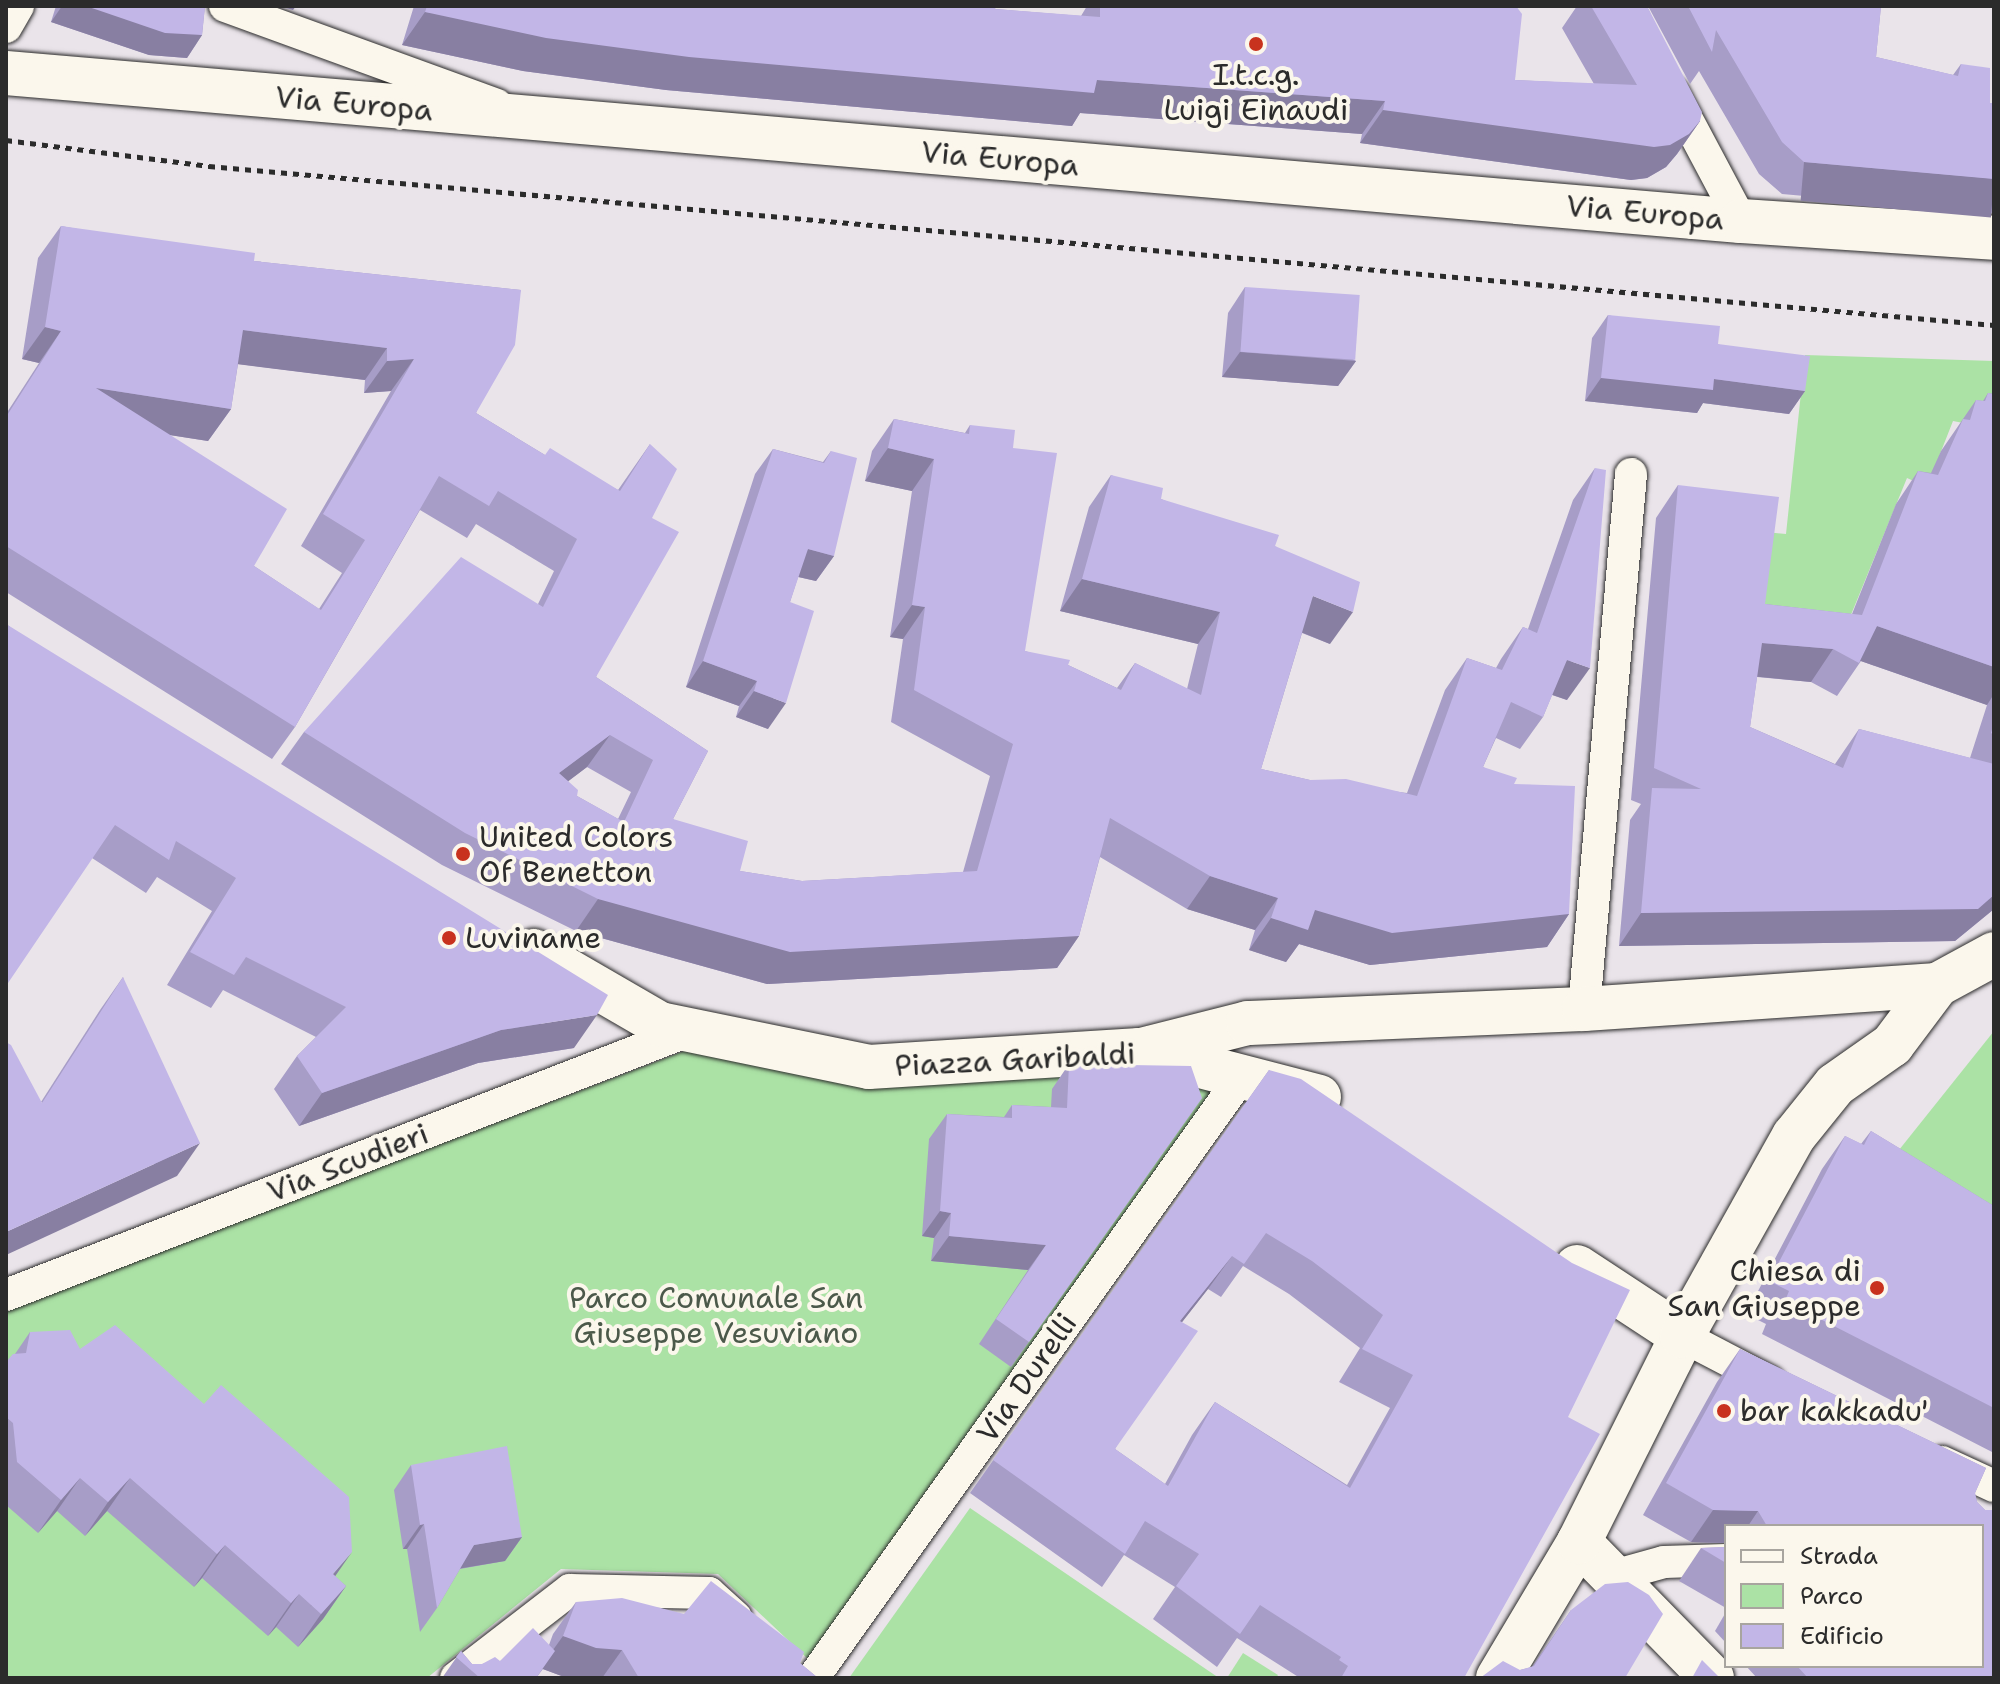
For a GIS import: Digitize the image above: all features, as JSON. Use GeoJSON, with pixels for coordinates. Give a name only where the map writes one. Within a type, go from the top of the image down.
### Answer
{"type":"FeatureCollection","features":[{"type":"Feature","properties":{"kind":"main road","name":"Via Europa"},"geometry":{"type":"LineString","coordinates":[[6,73],[1741,221],[1994,238]]}},
{"type":"Feature","properties":{"kind":"main road","name":"Piazza Garibaldi"},"geometry":{"type":"LineString","coordinates":[[497,930],[676,1027],[869,1067],[1139,1050],[1321,1097],[1347,1114]]}},
{"type":"Feature","properties":{"kind":"main road"},"geometry":{"type":"LineString","coordinates":[[1498,1678],[1579,1542],[1682,1336],[1794,1136],[1835,1085],[1892,1045],[1937,985],[1994,954]]}},
{"type":"Feature","properties":{"kind":"main road"},"geometry":{"type":"LineString","coordinates":[[1139,1050],[1248,1023],[1584,1009],[1937,985]]}},
{"type":"Feature","properties":{"kind":"main road"},"geometry":{"type":"LineString","coordinates":[[1540,1242],[1682,1336]]}},
{"type":"Feature","properties":{"kind":"main road"},"geometry":{"type":"LineString","coordinates":[[1579,1542],[1712,1678]]}},
{"type":"Feature","properties":{"kind":"street"},"geometry":{"type":"LineString","coordinates":[[6,27],[18,6]]}},
{"type":"Feature","properties":{"kind":"street"},"geometry":{"type":"LineString","coordinates":[[225,6],[542,121]]}},
{"type":"Feature","properties":{"kind":"street"},"geometry":{"type":"LineString","coordinates":[[1655,60],[1741,221]]}},
{"type":"Feature","properties":{"kind":"street"},"geometry":{"type":"LineString","coordinates":[[1584,1009],[1631,474]]}},
{"type":"Feature","properties":{"kind":"street","name":"Via Scudieri"},"geometry":{"type":"LineString","coordinates":[[6,1295],[676,1027]]}},
{"type":"Feature","properties":{"kind":"street","name":"Via Durelli"},"geometry":{"type":"LineString","coordinates":[[803,1674],[1241,1077]]}},
{"type":"Feature","properties":{"kind":"street"},"geometry":{"type":"LineString","coordinates":[[1682,1336],[1796,1394]]}},
{"type":"Feature","properties":{"kind":"street"},"geometry":{"type":"LineString","coordinates":[[1909,1446],[1989,1495]]}},
{"type":"Feature","properties":{"kind":"street"},"geometry":{"type":"LineString","coordinates":[[1610,1577],[1664,1562],[1724,1560]]}},
{"type":"Feature","properties":{"kind":"street"},"geometry":{"type":"LineString","coordinates":[[456,1678],[570,1590],[709,1593],[756,1635]]}},
{"type":"Feature","properties":{"kind":"path"},"geometry":{"type":"LineString","coordinates":[[6,140],[209,166],[1994,325]]}},
{"type":"Feature","properties":{"kind":"green space"},"geometry":{"type":"Polygon","coordinates":[[[1805,355],[1994,361],[1994,429],[1953,421],[1927,487],[1907,478],[1839,644],[1760,632],[1766,532],[1786,534],[1805,355]]]}},
{"type":"Feature","properties":{"kind":"green space"},"geometry":{"type":"Polygon","coordinates":[[[1994,1031],[1994,1244],[1879,1175],[1994,1031]]]}},
{"type":"Feature","properties":{"kind":"green space","name":"Parco Comunale San Giuseppe Vesuviano"},"geometry":{"type":"Polygon","coordinates":[[[692,1048],[1130,1067],[1218,1086],[808,1659],[718,1574],[561,1569],[427,1678],[6,1678],[6,1310],[692,1048]]]}},
{"type":"Feature","properties":{"kind":"green space"},"geometry":{"type":"Polygon","coordinates":[[[970,1508],[1219,1678],[849,1678],[970,1508]]]}},
{"type":"Feature","properties":{"kind":"green space"},"geometry":{"type":"Polygon","coordinates":[[[1243,1653],[1278,1675],[1276,1678],[1227,1678],[1243,1653]]]}},
{"type":"Feature","properties":{"kind":"building"},"geometry":{"type":"Polygon","coordinates":[[[86,6],[205,6],[202,35],[165,33],[86,6]]]}},
{"type":"Feature","properties":{"kind":"building"},"geometry":{"type":"Polygon","coordinates":[[[427,6],[996,6],[995,9],[1100,17],[1100,6],[1516,6],[1522,14],[1515,80],[1637,85],[1591,6],[1647,6],[1702,112],[1700,121],[1689,134],[1670,145],[1654,147],[1383,110],[1385,101],[1097,80],[1094,93],[689,57],[546,38],[425,12],[427,6]]]}},
{"type":"Feature","properties":{"kind":"building"},"geometry":{"type":"Polygon","coordinates":[[[1688,6],[1881,6],[1876,57],[1958,76],[1961,64],[1990,68],[1990,103],[1994,103],[1994,179],[1804,162],[1782,142],[1716,30],[1712,52],[1688,6]]]}},
{"type":"Feature","properties":{"kind":"building"},"geometry":{"type":"Polygon","coordinates":[[[61,226],[255,253],[254,261],[521,290],[515,345],[476,413],[545,455],[550,448],[620,491],[650,444],[677,469],[652,518],[679,532],[596,677],[708,751],[673,819],[748,841],[740,871],[802,881],[977,871],[1013,744],[914,690],[925,607],[912,605],[934,459],[888,448],[894,419],[969,434],[970,425],[1015,430],[1013,448],[1057,453],[1025,651],[1070,660],[1068,665],[1121,690],[1135,663],[1201,695],[1220,612],[1082,579],[1111,475],[1163,488],[1161,499],[1279,535],[1275,546],[1360,582],[1353,612],[1313,596],[1261,769],[1310,780],[1346,779],[1417,796],[1467,658],[1502,670],[1523,627],[1537,633],[1595,468],[1606,470],[1590,668],[1567,660],[1543,717],[1511,702],[1483,767],[1517,778],[1514,784],[1575,786],[1569,914],[1392,933],[1315,910],[1308,930],[1271,918],[1278,898],[1210,876],[1110,818],[1079,936],[790,952],[598,899],[465,833],[304,732],[461,557],[543,607],[577,539],[498,491],[489,506],[439,476],[295,727],[6,546],[6,417],[61,331],[45,327],[61,226]],[[243,330],[231,409],[96,388],[287,509],[254,566],[321,610],[365,540],[323,514],[414,359],[387,361],[387,348],[243,330]],[[610,735],[559,773],[578,790],[577,796],[624,822],[653,760],[610,735]]]}},
{"type":"Feature","properties":{"kind":"building"},"geometry":{"type":"Polygon","coordinates":[[[1245,287],[1360,295],[1355,360],[1240,352],[1245,287]]]}},
{"type":"Feature","properties":{"kind":"building"},"geometry":{"type":"Polygon","coordinates":[[[1608,315],[1720,326],[1718,344],[1810,356],[1805,391],[1714,379],[1713,390],[1601,378],[1608,315]]]}},
{"type":"Feature","properties":{"kind":"building"},"geometry":{"type":"Polygon","coordinates":[[[1988,393],[1994,394],[1994,667],[1877,626],[1859,663],[1833,649],[1762,643],[1750,727],[1843,768],[1859,729],[1994,764],[1994,895],[1978,909],[1641,913],[1652,788],[1701,789],[1654,768],[1678,485],[1779,497],[1765,604],[1862,615],[1918,471],[1938,475],[1963,419],[1970,420],[1976,400],[1985,401],[1988,393]]]}},
{"type":"Feature","properties":{"kind":"building"},"geometry":{"type":"Polygon","coordinates":[[[773,449],[824,463],[831,451],[857,458],[834,556],[808,549],[790,602],[814,611],[786,703],[754,691],[757,681],[703,661],[773,449]]]}},
{"type":"Feature","properties":{"kind":"building"},"geometry":{"type":"Polygon","coordinates":[[[6,624],[608,995],[597,1015],[501,1030],[322,1093],[297,1056],[346,1007],[246,957],[234,975],[190,952],[236,878],[176,841],[169,860],[115,825],[6,986],[6,624]]]}},
{"type":"Feature","properties":{"kind":"building"},"geometry":{"type":"Polygon","coordinates":[[[123,977],[200,1143],[6,1232],[6,1042],[11,1045],[42,1103],[123,977]]]}},
{"type":"Feature","properties":{"kind":"building"},"geometry":{"type":"Polygon","coordinates":[[[1069,1064],[1191,1066],[1202,1098],[1029,1342],[996,1319],[1046,1245],[949,1236],[951,1213],[940,1211],[947,1114],[1012,1118],[1012,1105],[1067,1108],[1069,1064]]]}},
{"type":"Feature","properties":{"kind":"building"},"geometry":{"type":"Polygon","coordinates":[[[1269,1070],[1301,1079],[1572,1263],[1630,1290],[1568,1417],[1600,1434],[1464,1678],[1341,1678],[1348,1666],[1339,1660],[1341,1657],[1260,1605],[1240,1634],[1176,1586],[1199,1554],[1145,1521],[1125,1554],[993,1460],[1269,1070]],[[1266,1233],[1244,1264],[1232,1256],[1180,1321],[1198,1331],[1115,1449],[1168,1486],[1215,1402],[1350,1488],[1413,1375],[1362,1349],[1383,1315],[1312,1261],[1266,1233]]]}},
{"type":"Feature","properties":{"kind":"building","name":"Chiesa di San Giuseppe"},"geometry":{"type":"Polygon","coordinates":[[[1871,1131],[1994,1206],[1994,1408],[1785,1301],[1789,1291],[1769,1281],[1845,1136],[1864,1145],[1871,1131]]]}},
{"type":"Feature","properties":{"kind":"building"},"geometry":{"type":"Polygon","coordinates":[[[115,1325],[204,1404],[221,1385],[349,1497],[352,1552],[333,1574],[346,1586],[321,1614],[299,1594],[291,1603],[225,1545],[217,1554],[130,1478],[108,1502],[80,1478],[61,1500],[17,1462],[13,1423],[6,1417],[6,1362],[13,1354],[26,1353],[30,1332],[70,1330],[80,1349],[115,1325]]]}},
{"type":"Feature","properties":{"kind":"building"},"geometry":{"type":"Polygon","coordinates":[[[1740,1349],[1986,1468],[1975,1493],[1977,1502],[1985,1510],[1994,1510],[1994,1678],[1808,1678],[1799,1668],[1984,1668],[1984,1524],[1766,1524],[1758,1511],[1713,1510],[1666,1483],[1740,1349]]]}},
{"type":"Feature","properties":{"kind":"building"},"geometry":{"type":"Polygon","coordinates":[[[507,1446],[522,1537],[474,1545],[437,1608],[411,1465],[507,1446]]]}},
{"type":"Feature","properties":{"kind":"building"},"geometry":{"type":"Polygon","coordinates":[[[1724,1547],[1724,1562],[1701,1548],[1724,1547]]]}},
{"type":"Feature","properties":{"kind":"building"},"geometry":{"type":"Polygon","coordinates":[[[711,1581],[804,1652],[800,1663],[818,1678],[639,1678],[622,1650],[596,1648],[563,1636],[576,1602],[622,1598],[684,1614],[711,1581]]]}},
{"type":"Feature","properties":{"kind":"building"},"geometry":{"type":"Polygon","coordinates":[[[1628,1582],[1649,1595],[1663,1614],[1625,1678],[1480,1678],[1503,1661],[1520,1670],[1534,1666],[1571,1610],[1605,1584],[1628,1582]]]}},
{"type":"Feature","properties":{"kind":"building"},"geometry":{"type":"Polygon","coordinates":[[[533,1628],[555,1651],[536,1678],[480,1678],[456,1657],[461,1651],[472,1664],[482,1664],[495,1657],[500,1661],[533,1628]]]}},
{"type":"Feature","properties":{"kind":"building"},"geometry":{"type":"Polygon","coordinates":[[[1702,1660],[1720,1678],[1692,1678],[1702,1660]]]}},
{"type":"Feature","properties":{"kind":"place","name":"I.t.c.g. Luigi Einaudi"},"geometry":{"type":"Point","coordinates":[1256,44]}},
{"type":"Feature","properties":{"kind":"place","name":"United Colors Of Benetton"},"geometry":{"type":"Point","coordinates":[463,854]}},
{"type":"Feature","properties":{"kind":"place","name":"Luviname"},"geometry":{"type":"Point","coordinates":[449,938]}},
{"type":"Feature","properties":{"kind":"place","name":"Chiesa di San Giuseppe"},"geometry":{"type":"Point","coordinates":[1877,1288]}},
{"type":"Feature","properties":{"kind":"place","name":"bar kakkadu'"},"geometry":{"type":"Point","coordinates":[1724,1411]}}]}
